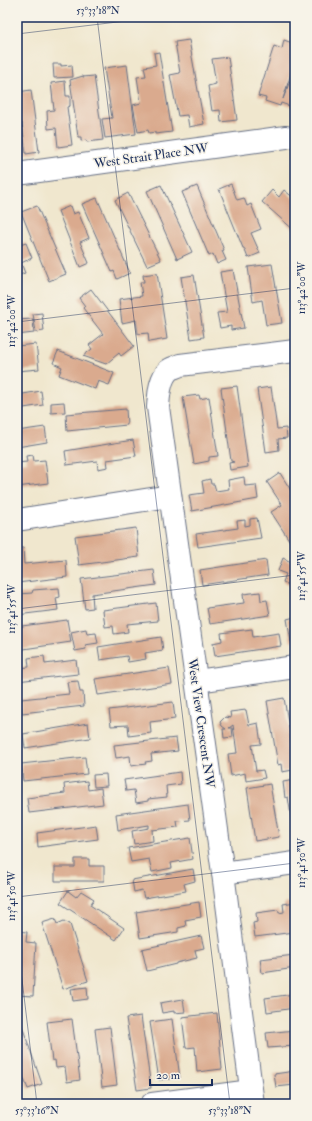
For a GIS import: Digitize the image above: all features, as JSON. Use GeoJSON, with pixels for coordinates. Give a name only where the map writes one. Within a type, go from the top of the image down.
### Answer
{"type":"FeatureCollection","features":[{"type":"Feature","properties":{"kind":"street","name":"West Strait Place NW"},"geometry":{"type":"LineString","coordinates":[[17,174],[286,137]]}},
{"type":"Feature","properties":{"kind":"street","name":"West View Crescent NW"},"geometry":{"type":"LineString","coordinates":[[252,1097],[197,681],[158,408],[159,392],[163,379],[169,370],[180,365],[295,351]]}},
{"type":"Feature","properties":{"kind":"street"},"geometry":{"type":"LineString","coordinates":[[17,520],[170,496]]}},
{"type":"Feature","properties":{"kind":"street"},"geometry":{"type":"LineString","coordinates":[[197,681],[295,667]]}},
{"type":"Feature","properties":{"kind":"street"},"geometry":{"type":"LineString","coordinates":[[223,873],[295,863]]}},
{"type":"Feature","properties":{"kind":"street"},"geometry":{"type":"LineString","coordinates":[[152,1104],[252,1097]]}},
{"type":"Feature","properties":{"kind":"building"},"geometry":{"type":"Polygon","coordinates":[[[189,40],[204,124],[189,127],[187,115],[178,116],[170,75],[180,73],[175,42],[189,40]]]}},
{"type":"Feature","properties":{"kind":"building"},"geometry":{"type":"Polygon","coordinates":[[[284,40],[295,44],[295,60],[283,99],[290,81],[295,83],[295,108],[281,103],[280,106],[265,101],[266,98],[258,96],[274,46],[282,49],[284,40]]]}},
{"type":"Feature","properties":{"kind":"building"},"geometry":{"type":"Polygon","coordinates":[[[159,52],[172,132],[155,134],[155,132],[149,133],[148,130],[138,132],[133,105],[141,103],[137,77],[146,76],[144,67],[156,65],[154,53],[159,52]]]}},
{"type":"Feature","properties":{"kind":"building"},"geometry":{"type":"Polygon","coordinates":[[[228,57],[237,120],[221,122],[220,110],[212,111],[208,86],[216,84],[212,59],[228,57]]]}},
{"type":"Feature","properties":{"kind":"building"},"geometry":{"type":"Polygon","coordinates":[[[53,64],[61,64],[61,66],[72,65],[73,77],[54,78],[53,64]]]}},
{"type":"Feature","properties":{"kind":"building"},"geometry":{"type":"Polygon","coordinates":[[[127,65],[136,134],[105,138],[102,119],[112,118],[104,68],[127,65]]]}},
{"type":"Feature","properties":{"kind":"building"},"geometry":{"type":"Polygon","coordinates":[[[83,76],[94,76],[103,140],[87,142],[86,140],[81,141],[81,137],[78,137],[70,80],[83,76]]]}},
{"type":"Feature","properties":{"kind":"building"},"geometry":{"type":"Polygon","coordinates":[[[65,81],[66,96],[70,96],[70,106],[67,107],[72,145],[58,147],[56,128],[48,129],[47,111],[54,110],[51,83],[65,81]]]}},
{"type":"Feature","properties":{"kind":"building"},"geometry":{"type":"Polygon","coordinates":[[[31,90],[39,152],[26,154],[22,123],[17,124],[17,112],[20,112],[18,92],[31,90]]]}},
{"type":"Feature","properties":{"kind":"building"},"geometry":{"type":"Polygon","coordinates":[[[231,184],[237,200],[244,198],[247,206],[251,204],[261,229],[251,233],[260,253],[248,258],[219,189],[231,184]]]}},
{"type":"Feature","properties":{"kind":"building"},"geometry":{"type":"Polygon","coordinates":[[[161,185],[192,252],[177,259],[147,191],[161,185]]]}},
{"type":"Feature","properties":{"kind":"building"},"geometry":{"type":"Polygon","coordinates":[[[197,186],[224,250],[222,251],[226,260],[217,264],[213,254],[209,256],[182,192],[197,186]]]}},
{"type":"Feature","properties":{"kind":"building"},"geometry":{"type":"Polygon","coordinates":[[[272,190],[279,197],[284,190],[295,199],[295,231],[262,202],[272,190]]]}},
{"type":"Feature","properties":{"kind":"building"},"geometry":{"type":"Polygon","coordinates":[[[128,193],[161,260],[147,266],[115,200],[128,193]]]}},
{"type":"Feature","properties":{"kind":"building"},"geometry":{"type":"Polygon","coordinates":[[[97,198],[130,273],[117,279],[114,271],[112,272],[82,204],[97,198]]]}},
{"type":"Feature","properties":{"kind":"building"},"geometry":{"type":"Polygon","coordinates":[[[37,206],[66,274],[49,281],[21,212],[37,206]]]}},
{"type":"Feature","properties":{"kind":"building"},"geometry":{"type":"Polygon","coordinates":[[[70,206],[73,214],[78,212],[89,238],[80,242],[89,263],[80,267],[58,211],[70,206]]]}},
{"type":"Feature","properties":{"kind":"building"},"geometry":{"type":"Polygon","coordinates":[[[26,243],[32,258],[21,263],[25,273],[17,276],[17,246],[26,243]]]}},
{"type":"Feature","properties":{"kind":"building"},"geometry":{"type":"Polygon","coordinates":[[[272,264],[282,323],[266,325],[262,300],[253,302],[248,267],[272,264]]]}},
{"type":"Feature","properties":{"kind":"building"},"geometry":{"type":"Polygon","coordinates":[[[233,270],[244,328],[231,330],[231,326],[220,328],[217,313],[227,312],[220,272],[233,270]]]}},
{"type":"Feature","properties":{"kind":"building"},"geometry":{"type":"Polygon","coordinates":[[[157,273],[167,339],[149,342],[148,333],[138,334],[136,320],[122,323],[119,299],[142,296],[140,282],[144,282],[143,275],[157,273]]]}},
{"type":"Feature","properties":{"kind":"building"},"geometry":{"type":"Polygon","coordinates":[[[194,275],[204,337],[191,339],[181,277],[194,275]]]}},
{"type":"Feature","properties":{"kind":"building"},"geometry":{"type":"Polygon","coordinates":[[[91,289],[134,346],[121,356],[119,353],[106,364],[83,356],[92,349],[89,345],[103,334],[83,308],[85,306],[79,298],[91,289]]]}},
{"type":"Feature","properties":{"kind":"building"},"geometry":{"type":"Polygon","coordinates":[[[42,313],[44,331],[36,332],[33,314],[42,313]]]}},
{"type":"Feature","properties":{"kind":"building"},"geometry":{"type":"Polygon","coordinates":[[[33,319],[34,333],[17,335],[17,320],[33,319]]]}},
{"type":"Feature","properties":{"kind":"building"},"geometry":{"type":"Polygon","coordinates":[[[36,344],[39,369],[17,371],[17,346],[36,344]]]}},
{"type":"Feature","properties":{"kind":"building"},"geometry":{"type":"Polygon","coordinates":[[[58,351],[114,373],[109,385],[98,381],[95,389],[59,375],[62,367],[53,363],[58,351]]]}},
{"type":"Feature","properties":{"kind":"building"},"geometry":{"type":"Polygon","coordinates":[[[237,386],[248,467],[230,470],[229,463],[234,462],[231,461],[221,388],[237,386]]]}},
{"type":"Feature","properties":{"kind":"building"},"geometry":{"type":"Polygon","coordinates":[[[271,387],[277,429],[286,428],[287,438],[278,439],[279,450],[266,452],[257,389],[271,387]]]}},
{"type":"Feature","properties":{"kind":"building"},"geometry":{"type":"Polygon","coordinates":[[[41,391],[43,405],[17,409],[17,395],[41,391]]]}},
{"type":"Feature","properties":{"kind":"building"},"geometry":{"type":"Polygon","coordinates":[[[199,395],[200,399],[209,397],[218,456],[209,457],[209,461],[194,464],[183,397],[199,395]]]}},
{"type":"Feature","properties":{"kind":"building"},"geometry":{"type":"Polygon","coordinates":[[[64,402],[65,412],[51,413],[51,403],[64,402]]]}},
{"type":"Feature","properties":{"kind":"building"},"geometry":{"type":"Polygon","coordinates":[[[126,409],[127,425],[67,431],[66,414],[126,409]]]}},
{"type":"Feature","properties":{"kind":"building"},"geometry":{"type":"Polygon","coordinates":[[[45,427],[47,442],[17,447],[17,431],[45,427]]]}},
{"type":"Feature","properties":{"kind":"building"},"geometry":{"type":"Polygon","coordinates":[[[133,440],[136,456],[107,460],[108,467],[98,469],[97,461],[67,465],[65,451],[133,440]]]}},
{"type":"Feature","properties":{"kind":"building"},"geometry":{"type":"Polygon","coordinates":[[[33,455],[34,461],[45,460],[48,483],[17,487],[17,463],[27,462],[26,456],[33,455]]]}},
{"type":"Feature","properties":{"kind":"building"},"geometry":{"type":"Polygon","coordinates":[[[280,473],[295,497],[295,544],[293,546],[271,512],[282,505],[267,482],[280,473]]]}},
{"type":"Feature","properties":{"kind":"building"},"geometry":{"type":"Polygon","coordinates":[[[244,477],[245,486],[256,485],[258,499],[192,511],[189,495],[204,493],[202,481],[210,479],[211,484],[214,484],[216,491],[229,489],[228,480],[244,477]]]}},
{"type":"Feature","properties":{"kind":"building"},"geometry":{"type":"Polygon","coordinates":[[[257,518],[261,538],[198,547],[196,534],[238,528],[237,521],[245,520],[245,526],[250,525],[250,519],[257,518]]]}},
{"type":"Feature","properties":{"kind":"building"},"geometry":{"type":"Polygon","coordinates":[[[136,528],[139,557],[79,565],[75,536],[136,528]]]}},
{"type":"Feature","properties":{"kind":"building"},"geometry":{"type":"Polygon","coordinates":[[[17,548],[23,548],[24,564],[66,560],[67,577],[17,583],[17,548]]]}},
{"type":"Feature","properties":{"kind":"building"},"geometry":{"type":"Polygon","coordinates":[[[283,558],[295,564],[295,588],[283,582],[286,574],[278,571],[283,558]]]}},
{"type":"Feature","properties":{"kind":"building"},"geometry":{"type":"Polygon","coordinates":[[[266,560],[268,575],[202,585],[200,570],[266,560]]]}},
{"type":"Feature","properties":{"kind":"building"},"geometry":{"type":"Polygon","coordinates":[[[154,570],[156,585],[92,594],[93,608],[85,609],[81,579],[154,570]]]}},
{"type":"Feature","properties":{"kind":"building"},"geometry":{"type":"Polygon","coordinates":[[[59,588],[60,597],[56,598],[58,610],[17,615],[18,594],[32,593],[33,590],[59,588]]]}},
{"type":"Feature","properties":{"kind":"building"},"geometry":{"type":"Polygon","coordinates":[[[260,592],[261,601],[267,600],[270,615],[210,624],[207,608],[244,603],[243,594],[260,592]]]}},
{"type":"Feature","properties":{"kind":"building"},"geometry":{"type":"Polygon","coordinates":[[[156,603],[158,621],[127,624],[128,632],[114,634],[113,626],[105,627],[103,610],[156,603]]]}},
{"type":"Feature","properties":{"kind":"building"},"geometry":{"type":"Polygon","coordinates":[[[295,617],[295,641],[291,642],[287,619],[295,617]]]}},
{"type":"Feature","properties":{"kind":"building"},"geometry":{"type":"Polygon","coordinates":[[[67,620],[71,642],[17,650],[17,628],[67,620]]]}},
{"type":"Feature","properties":{"kind":"building"},"geometry":{"type":"Polygon","coordinates":[[[86,629],[87,634],[96,633],[98,643],[85,645],[86,649],[75,651],[71,632],[86,629]]]}},
{"type":"Feature","properties":{"kind":"building"},"geometry":{"type":"Polygon","coordinates":[[[252,629],[253,637],[279,633],[281,646],[215,656],[213,643],[222,641],[221,633],[252,629]]]}},
{"type":"Feature","properties":{"kind":"building"},"geometry":{"type":"Polygon","coordinates":[[[161,637],[163,650],[145,653],[146,659],[128,662],[127,656],[100,660],[98,647],[161,637]]]}},
{"type":"Feature","properties":{"kind":"building"},"geometry":{"type":"Polygon","coordinates":[[[44,656],[45,664],[76,660],[78,674],[17,681],[17,668],[29,667],[28,658],[44,656]]]}},
{"type":"Feature","properties":{"kind":"building"},"geometry":{"type":"Polygon","coordinates":[[[169,668],[172,684],[98,695],[95,679],[169,668]]]}},
{"type":"Feature","properties":{"kind":"building"},"geometry":{"type":"Polygon","coordinates":[[[78,681],[80,692],[83,692],[84,706],[22,713],[21,699],[69,694],[67,682],[78,681]]]}},
{"type":"Feature","properties":{"kind":"building"},"geometry":{"type":"Polygon","coordinates":[[[284,698],[295,763],[292,763],[293,770],[282,772],[281,764],[278,765],[267,701],[284,698]]]}},
{"type":"Feature","properties":{"kind":"building"},"geometry":{"type":"Polygon","coordinates":[[[173,702],[175,719],[150,722],[151,733],[129,736],[128,725],[111,726],[109,710],[173,702]]]}},
{"type":"Feature","properties":{"kind":"building"},"geometry":{"type":"Polygon","coordinates":[[[246,710],[249,725],[258,723],[261,744],[252,745],[256,771],[263,770],[265,778],[246,781],[245,773],[231,776],[228,754],[237,753],[233,725],[229,728],[232,728],[233,737],[224,738],[223,729],[226,729],[220,722],[225,717],[231,718],[230,712],[246,710]]]}},
{"type":"Feature","properties":{"kind":"building"},"geometry":{"type":"Polygon","coordinates":[[[88,723],[90,738],[25,748],[23,734],[88,723]]]}},
{"type":"Feature","properties":{"kind":"building"},"geometry":{"type":"Polygon","coordinates":[[[176,738],[178,751],[151,754],[152,761],[145,762],[146,764],[131,766],[130,756],[116,758],[114,745],[176,738]]]}},
{"type":"Feature","properties":{"kind":"building"},"geometry":{"type":"Polygon","coordinates":[[[85,757],[87,774],[23,781],[21,764],[85,757]]]}},
{"type":"Feature","properties":{"kind":"building"},"geometry":{"type":"Polygon","coordinates":[[[180,772],[181,784],[166,786],[167,797],[148,799],[148,801],[136,803],[134,790],[126,791],[124,780],[180,772]]]}},
{"type":"Feature","properties":{"kind":"building"},"geometry":{"type":"Polygon","coordinates":[[[106,774],[107,786],[94,787],[93,775],[106,774]]]}},
{"type":"Feature","properties":{"kind":"building"},"geometry":{"type":"Polygon","coordinates":[[[295,780],[295,822],[292,822],[288,797],[285,798],[283,782],[295,780]]]}},
{"type":"Feature","properties":{"kind":"building"},"geometry":{"type":"Polygon","coordinates":[[[87,781],[88,790],[101,788],[103,804],[29,813],[27,798],[65,793],[64,784],[87,781]]]}},
{"type":"Feature","properties":{"kind":"building"},"geometry":{"type":"Polygon","coordinates":[[[270,784],[279,837],[255,841],[247,788],[270,784]]]}},
{"type":"Feature","properties":{"kind":"building"},"geometry":{"type":"Polygon","coordinates":[[[188,804],[190,820],[177,821],[178,827],[152,830],[153,841],[134,844],[132,831],[149,828],[149,825],[118,830],[116,814],[188,804]]]}},
{"type":"Feature","properties":{"kind":"building"},"geometry":{"type":"Polygon","coordinates":[[[96,825],[98,839],[38,847],[37,833],[96,825]]]}},
{"type":"Feature","properties":{"kind":"building"},"geometry":{"type":"Polygon","coordinates":[[[190,838],[193,859],[171,863],[172,868],[152,872],[149,859],[131,862],[128,848],[190,838]]]}},
{"type":"Feature","properties":{"kind":"building"},"geometry":{"type":"Polygon","coordinates":[[[75,859],[89,859],[89,866],[104,866],[104,881],[55,881],[55,867],[75,867],[75,859]]]}},
{"type":"Feature","properties":{"kind":"building"},"geometry":{"type":"Polygon","coordinates":[[[193,869],[195,881],[184,884],[186,891],[144,898],[142,890],[134,892],[132,880],[193,869]]]}},
{"type":"Feature","properties":{"kind":"building"},"geometry":{"type":"Polygon","coordinates":[[[68,891],[76,897],[81,891],[94,899],[90,905],[124,928],[116,940],[60,903],[68,891]]]}},
{"type":"Feature","properties":{"kind":"building"},"geometry":{"type":"Polygon","coordinates":[[[199,902],[201,917],[185,920],[186,926],[178,928],[178,932],[140,938],[136,912],[199,902]]]}},
{"type":"Feature","properties":{"kind":"building"},"geometry":{"type":"Polygon","coordinates":[[[295,902],[295,932],[255,937],[253,923],[257,922],[256,913],[278,910],[279,913],[284,912],[283,904],[295,902]]]}},
{"type":"Feature","properties":{"kind":"building"},"geometry":{"type":"Polygon","coordinates":[[[55,919],[57,924],[64,921],[70,924],[88,981],[63,989],[42,923],[55,919]]]}},
{"type":"Feature","properties":{"kind":"building"},"geometry":{"type":"Polygon","coordinates":[[[17,931],[27,932],[26,942],[36,943],[33,996],[17,995],[17,931]]]}},
{"type":"Feature","properties":{"kind":"building"},"geometry":{"type":"Polygon","coordinates":[[[201,936],[204,948],[195,950],[197,958],[147,971],[142,949],[201,936]]]}},
{"type":"Feature","properties":{"kind":"building"},"geometry":{"type":"Polygon","coordinates":[[[295,955],[295,968],[262,973],[260,959],[295,955]]]}},
{"type":"Feature","properties":{"kind":"building"},"geometry":{"type":"Polygon","coordinates":[[[293,986],[295,986],[295,1008],[267,1012],[265,998],[294,994],[293,986]]]}},
{"type":"Feature","properties":{"kind":"building"},"geometry":{"type":"Polygon","coordinates":[[[87,987],[88,999],[73,1001],[71,989],[87,987]]]}},
{"type":"Feature","properties":{"kind":"building"},"geometry":{"type":"Polygon","coordinates":[[[183,999],[185,1012],[174,1013],[174,1011],[162,1013],[160,1003],[183,999]]]}},
{"type":"Feature","properties":{"kind":"building"},"geometry":{"type":"Polygon","coordinates":[[[217,1013],[222,1069],[197,1072],[195,1047],[186,1048],[182,1017],[217,1013]]]}},
{"type":"Feature","properties":{"kind":"building"},"geometry":{"type":"Polygon","coordinates":[[[141,1016],[151,1088],[137,1090],[126,1018],[141,1016]]]}},
{"type":"Feature","properties":{"kind":"building"},"geometry":{"type":"Polygon","coordinates":[[[72,1019],[80,1080],[67,1082],[65,1067],[56,1068],[55,1060],[52,1061],[47,1022],[72,1019]]]}},
{"type":"Feature","properties":{"kind":"building"},"geometry":{"type":"Polygon","coordinates":[[[172,1019],[180,1078],[159,1080],[150,1022],[172,1019]]]}},
{"type":"Feature","properties":{"kind":"building"},"geometry":{"type":"Polygon","coordinates":[[[22,1026],[42,1084],[28,1089],[22,1074],[17,1076],[17,1027],[22,1026]]]}},
{"type":"Feature","properties":{"kind":"building"},"geometry":{"type":"Polygon","coordinates":[[[110,1027],[117,1085],[102,1087],[95,1029],[110,1027]]]}},
{"type":"Feature","properties":{"kind":"building"},"geometry":{"type":"Polygon","coordinates":[[[295,1030],[295,1046],[268,1048],[266,1033],[295,1030]]]}},
{"type":"Feature","properties":{"kind":"building"},"geometry":{"type":"Polygon","coordinates":[[[295,1071],[295,1085],[276,1087],[274,1074],[295,1071]]]}}]}
